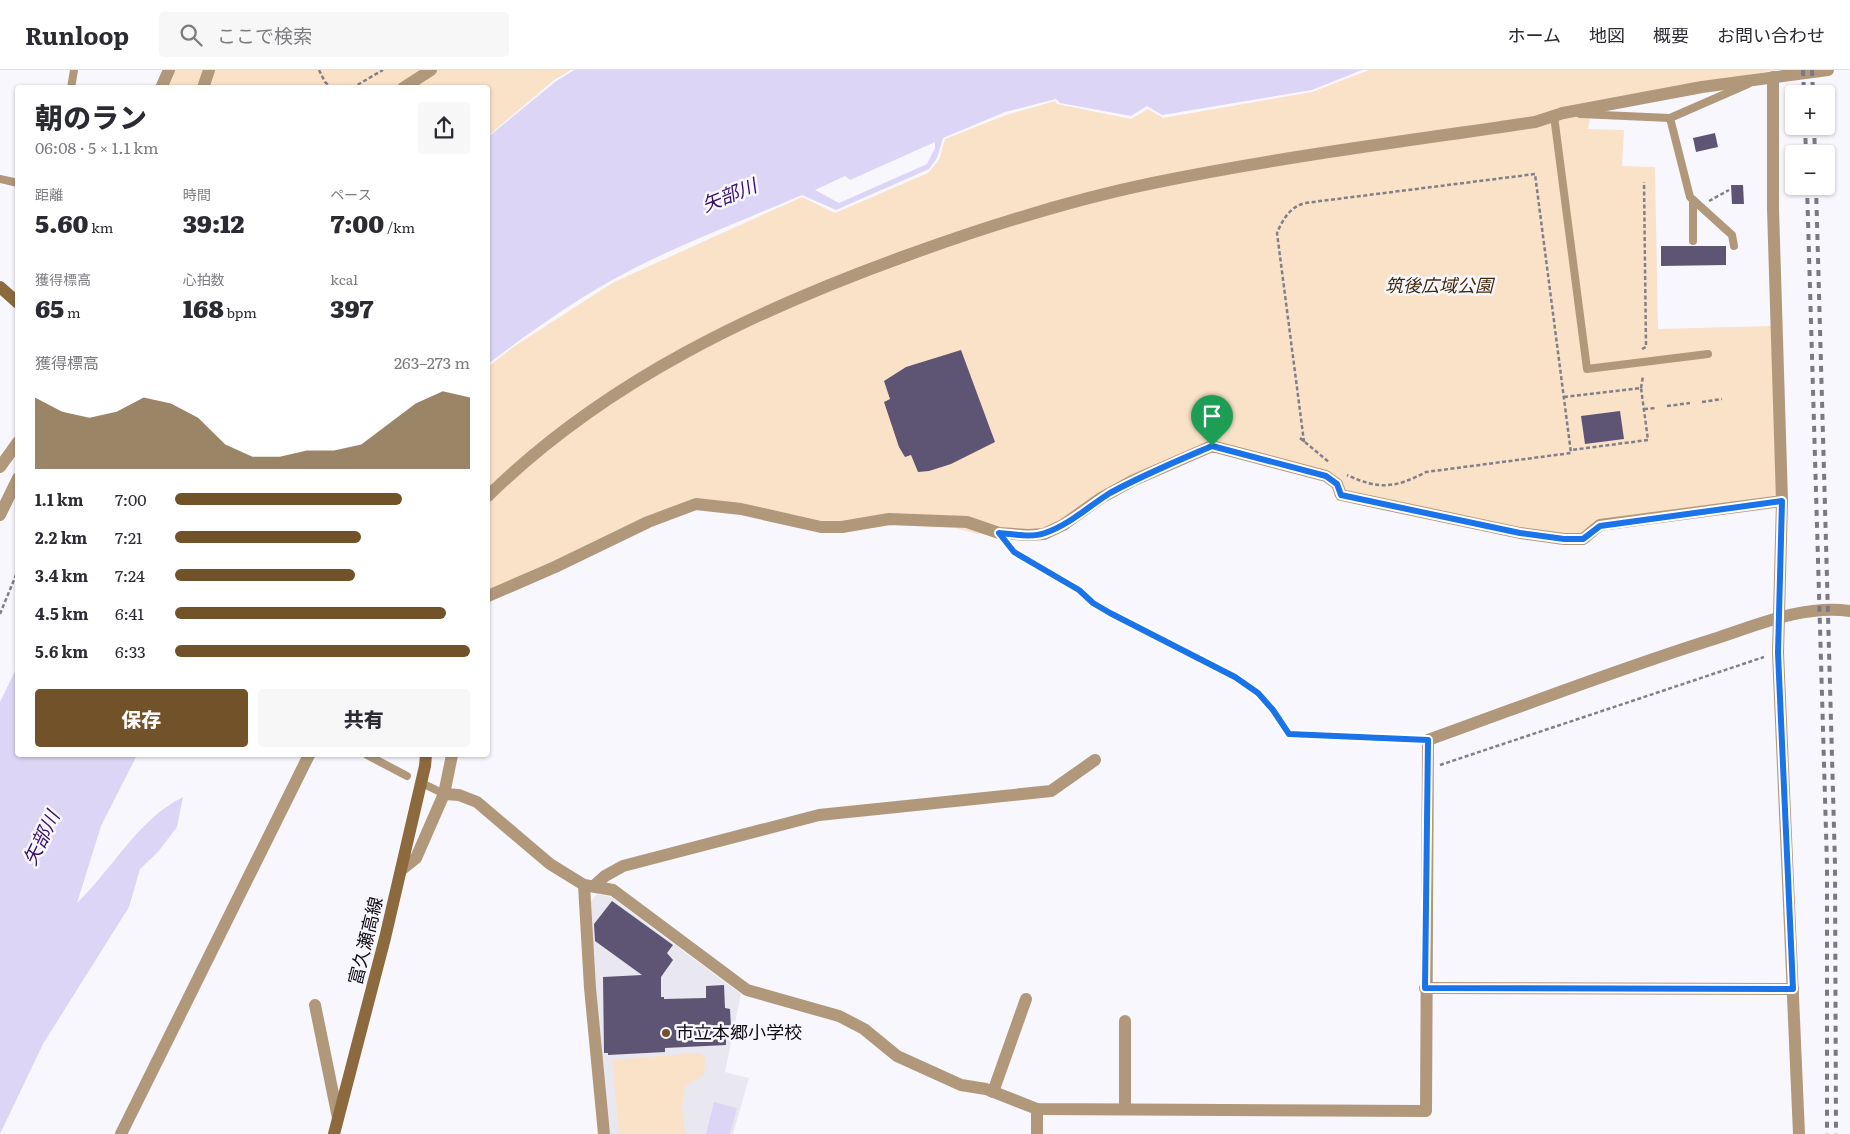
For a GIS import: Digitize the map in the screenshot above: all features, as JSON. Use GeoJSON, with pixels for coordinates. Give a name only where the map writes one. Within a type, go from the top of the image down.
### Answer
{"type":"FeatureCollection","features":[{"type":"Feature","properties":{"kind":"main road"},"geometry":{"type":"LineString","coordinates":[[0,287],[15,300]]}},
{"type":"Feature","properties":{"kind":"main road","name":"富久瀬高線"},"geometry":{"type":"LineString","coordinates":[[334,1134],[401,870],[426,757]]}},
{"type":"Feature","properties":{"kind":"street"},"geometry":{"type":"LineString","coordinates":[[162,85],[169,70]]}},
{"type":"Feature","properties":{"kind":"street"},"geometry":{"type":"LineString","coordinates":[[204,85],[209,70]]}},
{"type":"Feature","properties":{"kind":"street"},"geometry":{"type":"LineString","coordinates":[[408,85],[431,70]]}},
{"type":"Feature","properties":{"kind":"street"},"geometry":{"type":"LineString","coordinates":[[490,494],[578,418],[670,360],[793,299],[951,239],[1048,208],[1152,183],[1243,166],[1535,122],[1559,114],[1767,78],[1828,70]]}},
{"type":"Feature","properties":{"kind":"street"},"geometry":{"type":"LineString","coordinates":[[1767,78],[1782,501],[1778,650],[1799,1134]]}},
{"type":"Feature","properties":{"kind":"street"},"geometry":{"type":"LineString","coordinates":[[0,467],[15,446]]}},
{"type":"Feature","properties":{"kind":"street"},"geometry":{"type":"LineString","coordinates":[[490,595],[555,567],[648,522],[696,504],[741,509],[821,527],[842,527],[889,519],[967,522],[999,533],[1044,534],[1063,525],[1101,498],[1132,481],[1212,446],[1326,476],[1337,484],[1341,495],[1350,498],[1520,533],[1564,539],[1583,539],[1600,526],[1782,501]]}},
{"type":"Feature","properties":{"kind":"street"},"geometry":{"type":"LineString","coordinates":[[0,516],[15,484]]}},
{"type":"Feature","properties":{"kind":"street"},"geometry":{"type":"LineString","coordinates":[[444,794],[459,796],[477,802],[550,864],[589,885],[613,890],[747,990],[839,1016],[864,1029],[897,1056],[961,1085],[993,1092],[1037,1109],[1426,1111],[1425,988],[1428,740],[1676,651],[1833,608],[1850,611]]}},
{"type":"Feature","properties":{"kind":"street"},"geometry":{"type":"LineString","coordinates":[[121,1134],[309,757]]}},
{"type":"Feature","properties":{"kind":"street"},"geometry":{"type":"LineString","coordinates":[[401,870],[416,858],[444,794],[452,757]]}},
{"type":"Feature","properties":{"kind":"street"},"geometry":{"type":"LineString","coordinates":[[589,885],[623,866],[819,815],[1051,791],[1095,760]]}},
{"type":"Feature","properties":{"kind":"street"},"geometry":{"type":"LineString","coordinates":[[589,885],[590,988],[604,1134]]}},
{"type":"Feature","properties":{"kind":"street"},"geometry":{"type":"LineString","coordinates":[[1425,988],[1793,989]]}},
{"type":"Feature","properties":{"kind":"street"},"geometry":{"type":"LineString","coordinates":[[993,1092],[1026,999]]}},
{"type":"Feature","properties":{"kind":"street"},"geometry":{"type":"LineString","coordinates":[[315,1005],[338,1118]]}},
{"type":"Feature","properties":{"kind":"street"},"geometry":{"type":"LineString","coordinates":[[1125,1021],[1125,1110]]}},
{"type":"Feature","properties":{"kind":"street"},"geometry":{"type":"LineString","coordinates":[[1037,1109],[1037,1134]]}},
{"type":"Feature","properties":{"kind":"lane"},"geometry":{"type":"LineString","coordinates":[[72,85],[74,70]]}},
{"type":"Feature","properties":{"kind":"lane"},"geometry":{"type":"LineString","coordinates":[[1708,354],[1587,369],[1559,114],[1670,118],[1767,78]]}},
{"type":"Feature","properties":{"kind":"lane"},"geometry":{"type":"LineString","coordinates":[[1670,118],[1684,176],[1693,200],[1693,241]]}},
{"type":"Feature","properties":{"kind":"lane"},"geometry":{"type":"LineString","coordinates":[[0,179],[15,182]]}},
{"type":"Feature","properties":{"kind":"lane"},"geometry":{"type":"LineString","coordinates":[[1693,200],[1732,235],[1734,246]]}},
{"type":"Feature","properties":{"kind":"lane"},"geometry":{"type":"LineString","coordinates":[[371,757],[407,776]]}},
{"type":"Feature","properties":{"kind":"lane"},"geometry":{"type":"LineString","coordinates":[[428,786],[444,794]]}},
{"type":"Feature","properties":{"kind":"path"},"geometry":{"type":"LineString","coordinates":[[319,70],[328,85]]}},
{"type":"Feature","properties":{"kind":"path"},"geometry":{"type":"LineString","coordinates":[[357,85],[382,70]]}},
{"type":"Feature","properties":{"kind":"path"},"geometry":{"type":"LineString","coordinates":[[1304,442],[1277,233],[1282,222],[1295,206],[1305,202],[1535,174],[1571,450]]}},
{"type":"Feature","properties":{"kind":"path"},"geometry":{"type":"LineString","coordinates":[[1642,349],[1646,348],[1644,182]]}},
{"type":"Feature","properties":{"kind":"path"},"geometry":{"type":"LineString","coordinates":[[1700,207],[1729,190]]}},
{"type":"Feature","properties":{"kind":"path"},"geometry":{"type":"LineString","coordinates":[[1344,474],[1366,484],[1388,487],[1410,480],[1426,472],[1571,453],[1571,450],[1648,440],[1641,388],[1644,376]]}},
{"type":"Feature","properties":{"kind":"path"},"geometry":{"type":"LineString","coordinates":[[1564,398],[1641,388]]}},
{"type":"Feature","properties":{"kind":"path"},"geometry":{"type":"LineString","coordinates":[[1702,402],[1722,399]]}},
{"type":"Feature","properties":{"kind":"path"},"geometry":{"type":"LineString","coordinates":[[1667,406],[1690,403]]}},
{"type":"Feature","properties":{"kind":"path"},"geometry":{"type":"LineString","coordinates":[[1644,409],[1656,408]]}},
{"type":"Feature","properties":{"kind":"path"},"geometry":{"type":"LineString","coordinates":[[1300,438],[1337,468]]}},
{"type":"Feature","properties":{"kind":"path"},"geometry":{"type":"LineString","coordinates":[[999,533],[1014,552],[1079,590],[1093,603],[1235,677],[1258,693],[1273,710],[1289,734],[1428,740]]}},
{"type":"Feature","properties":{"kind":"path"},"geometry":{"type":"LineString","coordinates":[[0,614],[15,577]]}},
{"type":"Feature","properties":{"kind":"path"},"geometry":{"type":"LineString","coordinates":[[1429,768],[1778,650]]}},
{"type":"Feature","properties":{"kind":"shaded area","name":"市立本郷小学校"},"geometry":{"type":"Polygon","coordinates":[[[597,894],[611,897],[741,994],[725,1072],[749,1078],[733,1134],[609,1134],[595,994],[590,903],[597,894]]]}},
{"type":"Feature","properties":{"kind":"green space"},"geometry":{"type":"Polygon","coordinates":[[[164,70],[571,70],[554,80],[490,134],[490,85],[158,85],[164,70]]]}},
{"type":"Feature","properties":{"kind":"green space","name":"筑後広域公園"},"geometry":{"type":"Polygon","coordinates":[[[1369,70],[1776,70],[1593,102],[1588,129],[1624,130],[1622,166],[1655,167],[1658,329],[1771,326],[1777,497],[1578,535],[1521,529],[1349,494],[1337,477],[1220,445],[1078,510],[1038,532],[1006,530],[978,534],[955,528],[894,525],[830,533],[727,508],[690,510],[490,599],[490,365],[513,347],[614,282],[802,197],[835,213],[928,173],[939,160],[945,139],[1006,115],[1055,101],[1057,104],[1131,119],[1148,109],[1163,118],[1312,92],[1369,70]]]}},
{"type":"Feature","properties":{"kind":"green space"},"geometry":{"type":"Polygon","coordinates":[[[699,1053],[705,1057],[704,1075],[685,1086],[682,1107],[685,1134],[619,1134],[612,1060],[699,1053]]]}},
{"type":"Feature","properties":{"kind":"water","name":"矢部川"},"geometry":{"type":"Polygon","coordinates":[[[574,70],[1362,70],[1312,90],[1162,115],[1147,106],[1131,116],[1060,103],[1056,99],[1005,112],[943,138],[937,158],[929,169],[836,210],[802,195],[637,267],[566,308],[490,362],[490,135],[555,82],[574,70]],[[935,142],[850,180],[845,176],[815,190],[839,203],[927,164],[935,148],[935,142]]]}},
{"type":"Feature","properties":{"kind":"water","name":"矢部川"},"geometry":{"type":"Polygon","coordinates":[[[15,671],[15,757],[136,757],[101,826],[77,903],[152,818],[183,797],[177,827],[158,852],[140,869],[129,907],[43,1044],[0,1134],[0,702],[15,671]]]}},
{"type":"Feature","properties":{"kind":"water"},"geometry":{"type":"Polygon","coordinates":[[[714,1102],[737,1108],[730,1134],[706,1134],[714,1102]]]}},
{"type":"Feature","properties":{"kind":"building"},"geometry":{"type":"Polygon","coordinates":[[[1715,133],[1718,147],[1696,152],[1693,138],[1715,133]]]}},
{"type":"Feature","properties":{"kind":"building"},"geometry":{"type":"Polygon","coordinates":[[[1731,185],[1743,185],[1744,204],[1732,204],[1731,185]]]}},
{"type":"Feature","properties":{"kind":"building"},"geometry":{"type":"Polygon","coordinates":[[[1661,246],[1726,246],[1726,265],[1661,266],[1661,246]]]}},
{"type":"Feature","properties":{"kind":"building"},"geometry":{"type":"Polygon","coordinates":[[[961,350],[995,442],[951,464],[929,471],[918,472],[911,455],[905,457],[899,447],[884,402],[890,399],[884,381],[906,367],[961,350]]]}},
{"type":"Feature","properties":{"kind":"building"},"geometry":{"type":"Polygon","coordinates":[[[1620,411],[1624,439],[1585,444],[1581,416],[1620,411]]]}},
{"type":"Feature","properties":{"kind":"building"},"geometry":{"type":"Polygon","coordinates":[[[612,901],[673,945],[667,953],[673,960],[661,977],[661,997],[664,997],[664,999],[706,998],[706,986],[724,985],[725,1008],[730,1009],[731,1027],[726,1027],[726,1045],[665,1048],[665,1052],[608,1055],[608,1053],[604,1053],[603,977],[642,975],[595,941],[594,924],[612,901]]]}},
{"type":"Feature","properties":{"kind":"railway"},"geometry":{"type":"LineString","coordinates":[[1803,70],[1804,85]]}},
{"type":"Feature","properties":{"kind":"railway"},"geometry":{"type":"LineString","coordinates":[[1812,70],[1813,85]]}},
{"type":"Feature","properties":{"kind":"railway"},"geometry":{"type":"LineString","coordinates":[[1805,135],[1806,145]]}},
{"type":"Feature","properties":{"kind":"railway"},"geometry":{"type":"LineString","coordinates":[[1814,135],[1815,145]]}},
{"type":"Feature","properties":{"kind":"railway"},"geometry":{"type":"LineString","coordinates":[[1807,195],[1827,865],[1827,1134]]}},
{"type":"Feature","properties":{"kind":"railway"},"geometry":{"type":"LineString","coordinates":[[1816,195],[1835,864],[1836,1134]]}},
{"type":"Feature","properties":{"kind":"place","name":"市立本郷小学校"},"geometry":{"type":"Point","coordinates":[666,1033]}},
{"type":"Feature","properties":{"kind":"route"},"geometry":{"type":"LineString","coordinates":[[1212,446],[1326,476],[1337,484],[1341,495],[1367,502],[1420,511],[1520,533],[1564,539],[1583,539],[1600,526],[1648,521],[1782,501],[1778,653],[1793,989],[1425,988],[1428,740],[1289,734],[1273,710],[1258,693],[1235,677],[1093,603],[1079,590],[1014,552],[999,533],[1044,534],[1063,525],[1101,498],[1132,481],[1212,446]]}}]}
